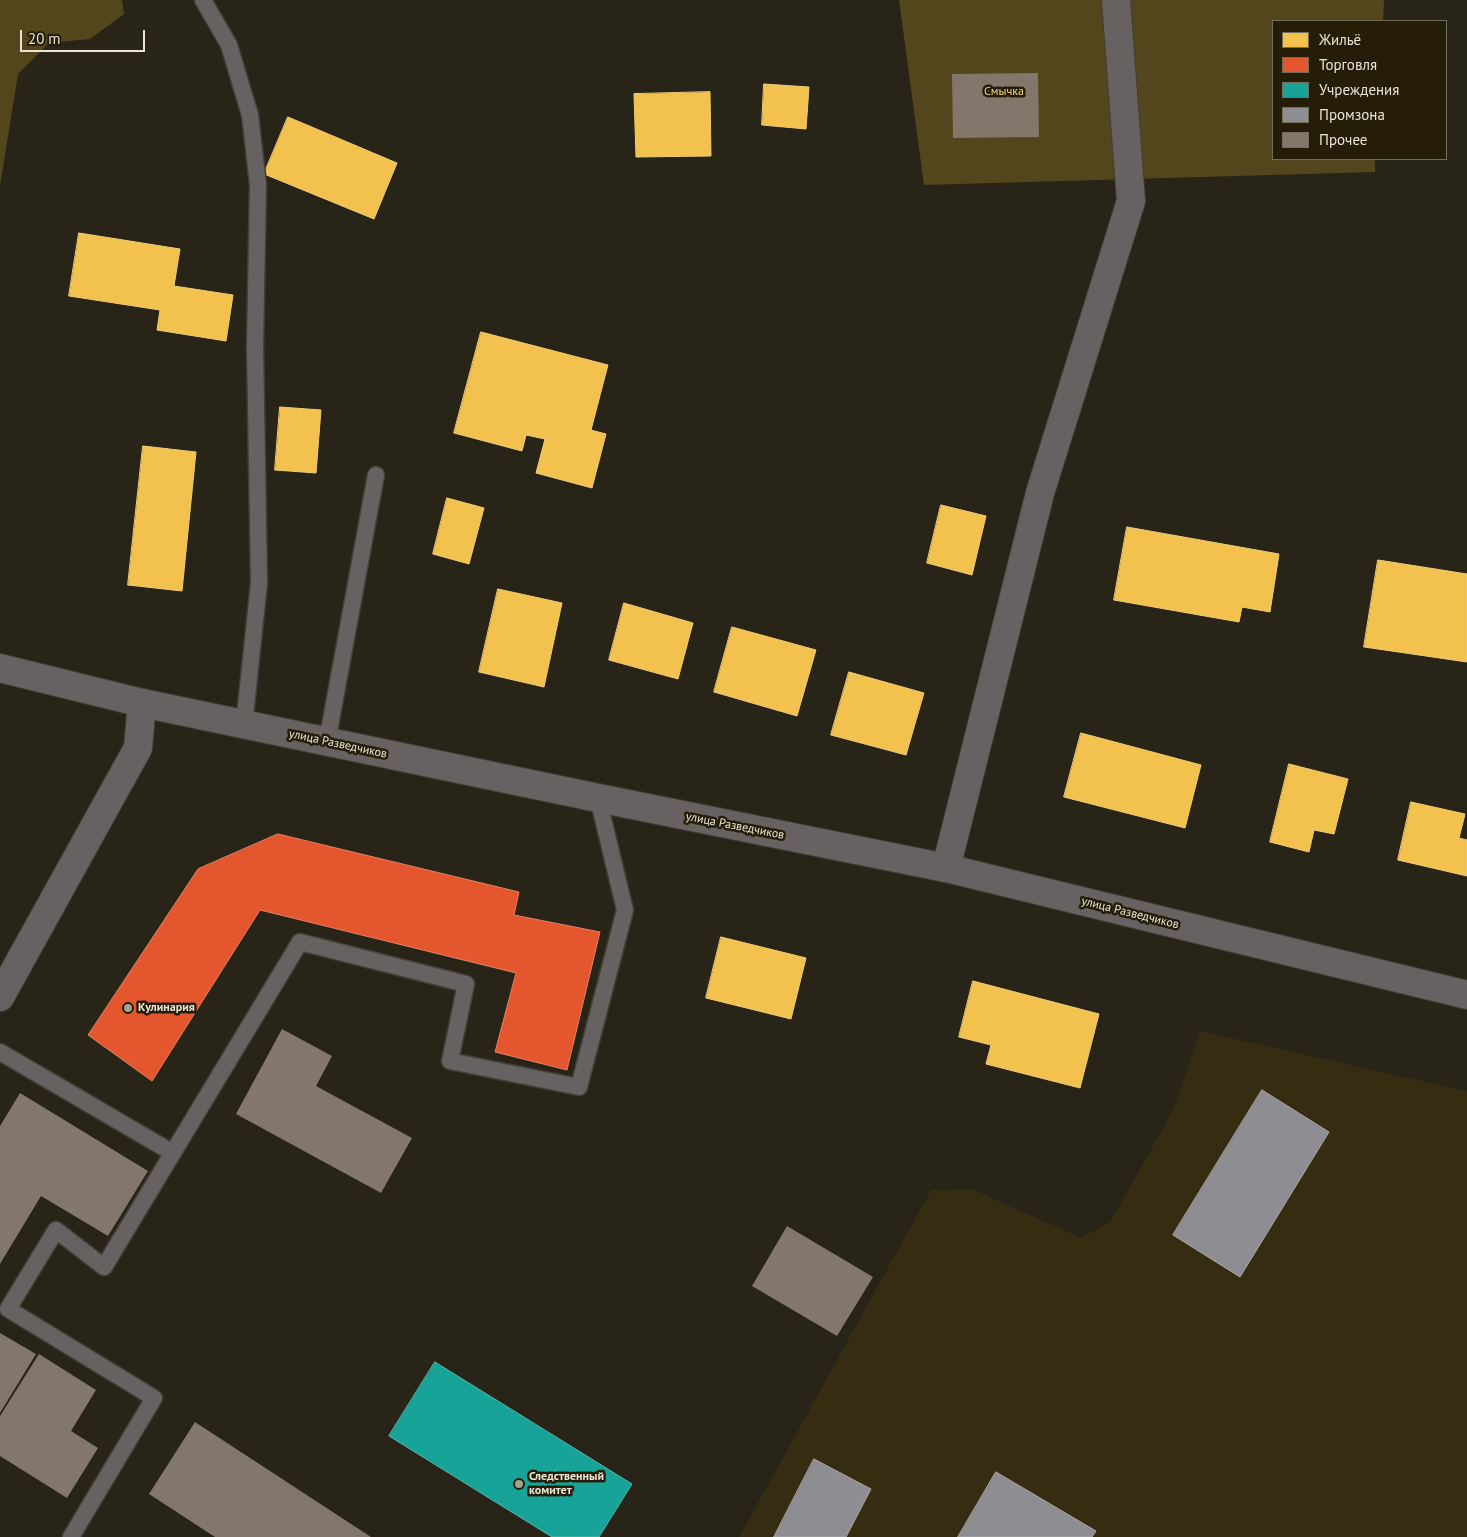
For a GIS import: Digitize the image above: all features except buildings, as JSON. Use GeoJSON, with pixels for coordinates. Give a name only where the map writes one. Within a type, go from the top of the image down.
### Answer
{"type":"FeatureCollection","features":[{"type":"Feature","properties":{"kind":"street"},"geometry":{"type":"LineString","coordinates":[[946,868],[1040,493],[1131,201],[1116,0]]}},
{"type":"Feature","properties":{"kind":"street","name":"улица Разведчиков"},"geometry":{"type":"LineString","coordinates":[[0,668],[142,703],[946,868],[1467,995]]}},
{"type":"Feature","properties":{"kind":"street"},"geometry":{"type":"LineString","coordinates":[[0,996],[138,748],[142,703]]}},
{"type":"Feature","properties":{"kind":"lane"},"geometry":{"type":"LineString","coordinates":[[203,0],[229,45],[250,115],[258,185],[255,346],[259,583],[244,724]]}},
{"type":"Feature","properties":{"kind":"lane"},"geometry":{"type":"LineString","coordinates":[[327,742],[376,474]]}},
{"type":"Feature","properties":{"kind":"lane"},"geometry":{"type":"LineString","coordinates":[[71,1537],[154,1398],[8,1309],[56,1230],[104,1267],[300,942],[466,984],[450,1061],[579,1087],[625,910],[598,798]]}},
{"type":"Feature","properties":{"kind":"lane"},"geometry":{"type":"LineString","coordinates":[[0,1052],[173,1153]]}},
{"type":"Feature","properties":{"kind":"shaded area"},"geometry":{"type":"Polygon","coordinates":[[[1200,1031],[1467,1091],[1467,1537],[739,1537],[931,1190],[972,1189],[1081,1238],[1111,1221],[1174,1108],[1200,1031]]]}},
{"type":"Feature","properties":{"kind":"green space"},"geometry":{"type":"Polygon","coordinates":[[[0,0],[122,0],[124,14],[90,39],[49,43],[18,74],[0,186],[0,0]]]}},
{"type":"Feature","properties":{"kind":"green space","name":"Смычка"},"geometry":{"type":"Polygon","coordinates":[[[899,0],[1384,0],[1383,20],[1272,20],[1272,160],[1375,160],[1375,172],[924,185],[899,0]]]}},
{"type":"Feature","properties":{"kind":"place","name":"Кулинария"},"geometry":{"type":"Point","coordinates":[128,1008]}},
{"type":"Feature","properties":{"kind":"place","name":"Следственный комитет"},"geometry":{"type":"Point","coordinates":[519,1484]}}]}
